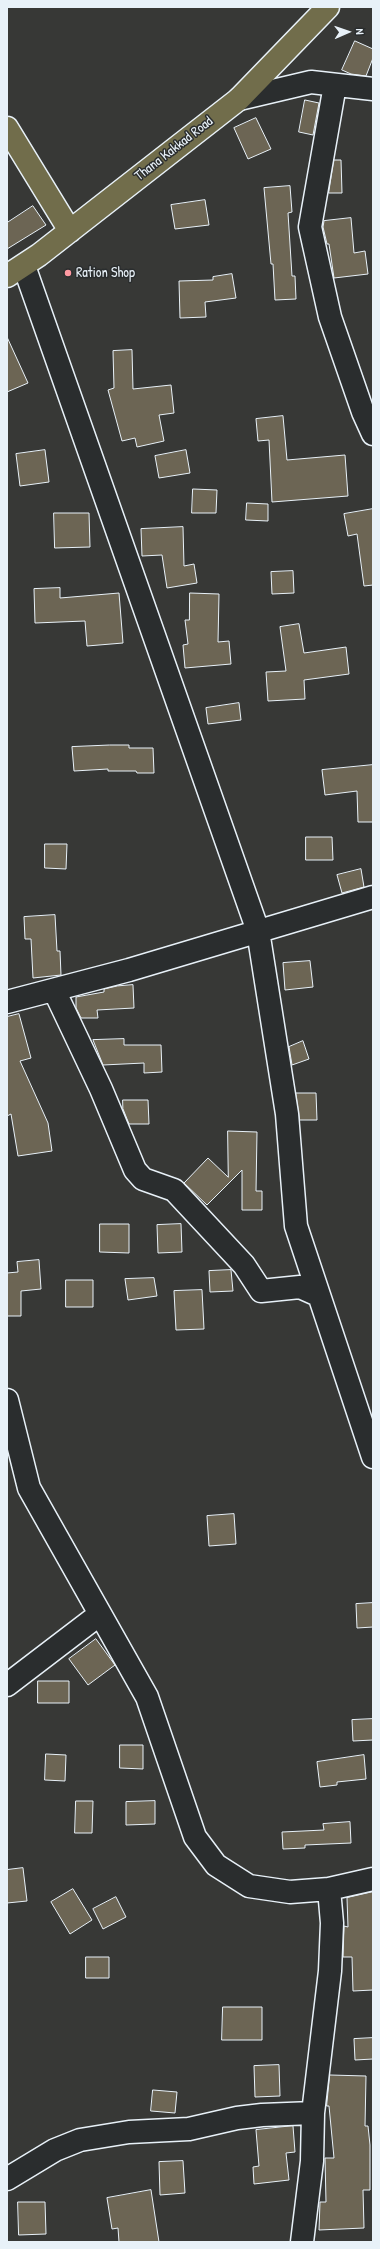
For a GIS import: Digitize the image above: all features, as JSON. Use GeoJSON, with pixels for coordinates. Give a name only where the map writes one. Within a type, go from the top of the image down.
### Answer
{"type":"FeatureCollection","features":[{"type":"Feature","properties":{"kind":"main road","name":"Thana Kakkad Road"},"geometry":{"type":"LineString","coordinates":[[16,271],[70,231],[239,99],[328,7]]}},
{"type":"Feature","properties":{"kind":"main road"},"geometry":{"type":"LineString","coordinates":[[7,128],[70,231]]}},
{"type":"Feature","properties":{"kind":"street"},"geometry":{"type":"LineString","coordinates":[[239,99],[311,82],[373,89]]}},
{"type":"Feature","properties":{"kind":"street"},"geometry":{"type":"LineString","coordinates":[[335,85],[310,227],[330,317],[363,412],[373,434]]}},
{"type":"Feature","properties":{"kind":"street"},"geometry":{"type":"LineString","coordinates":[[16,271],[258,931],[287,1114],[296,1226],[318,1295],[364,1405],[373,1457]]}},
{"type":"Feature","properties":{"kind":"street"},"geometry":{"type":"LineString","coordinates":[[7,1002],[129,970],[373,897]]}},
{"type":"Feature","properties":{"kind":"street"},"geometry":{"type":"LineString","coordinates":[[54,990],[101,1089],[135,1170],[143,1179],[174,1190],[244,1265],[261,1291],[300,1287],[318,1295]]}},
{"type":"Feature","properties":{"kind":"street"},"geometry":{"type":"LineString","coordinates":[[7,1400],[29,1488],[147,1697],[195,1837],[206,1853],[216,1865],[249,1886],[290,1892],[329,1889],[373,1879]]}},
{"type":"Feature","properties":{"kind":"street"},"geometry":{"type":"LineString","coordinates":[[7,1685],[100,1614]]}},
{"type":"Feature","properties":{"kind":"street"},"geometry":{"type":"LineString","coordinates":[[302,2242],[312,2161],[313,2113],[330,1971],[332,1923],[329,1889]]}},
{"type":"Feature","properties":{"kind":"street"},"geometry":{"type":"LineString","coordinates":[[7,2179],[55,2150],[80,2140],[129,2132],[189,2129],[237,2118],[313,2113]]}},
{"type":"Feature","properties":{"kind":"building"},"geometry":{"type":"Polygon","coordinates":[[[355,41],[373,49],[373,58],[366,76],[351,74],[342,70],[355,41]]]}},
{"type":"Feature","properties":{"kind":"building"},"geometry":{"type":"Polygon","coordinates":[[[305,100],[319,103],[313,135],[299,132],[305,100]]]}},
{"type":"Feature","properties":{"kind":"building"},"geometry":{"type":"Polygon","coordinates":[[[256,118],[271,149],[248,159],[234,128],[256,118]]]}},
{"type":"Feature","properties":{"kind":"building"},"geometry":{"type":"Polygon","coordinates":[[[334,160],[341,160],[342,193],[329,193],[334,160]]]}},
{"type":"Feature","properties":{"kind":"building"},"geometry":{"type":"Polygon","coordinates":[[[290,186],[292,212],[288,213],[292,276],[295,276],[296,299],[275,300],[273,264],[271,264],[264,188],[290,186]]]}},
{"type":"Feature","properties":{"kind":"building"},"geometry":{"type":"Polygon","coordinates":[[[205,200],[209,225],[175,229],[171,205],[205,200]]]}},
{"type":"Feature","properties":{"kind":"building"},"geometry":{"type":"Polygon","coordinates":[[[33,206],[46,225],[7,249],[7,223],[33,206]]]}},
{"type":"Feature","properties":{"kind":"building"},"geometry":{"type":"Polygon","coordinates":[[[351,218],[354,253],[365,251],[368,274],[334,278],[329,244],[327,244],[323,227],[324,221],[351,218]]]}},
{"type":"Feature","properties":{"kind":"building"},"geometry":{"type":"Polygon","coordinates":[[[232,274],[236,298],[205,302],[206,317],[180,318],[179,281],[213,280],[213,277],[232,274]]]}},
{"type":"Feature","properties":{"kind":"building"},"geometry":{"type":"Polygon","coordinates":[[[7,337],[28,383],[7,392],[7,337]]]}},
{"type":"Feature","properties":{"kind":"building"},"geometry":{"type":"Polygon","coordinates":[[[132,350],[133,389],[171,385],[174,413],[159,415],[164,441],[137,447],[135,438],[122,441],[108,390],[114,388],[113,351],[132,350]]]}},
{"type":"Feature","properties":{"kind":"building"},"geometry":{"type":"Polygon","coordinates":[[[283,416],[287,460],[345,455],[348,496],[272,502],[269,440],[258,441],[256,419],[283,416]]]}},
{"type":"Feature","properties":{"kind":"building"},"geometry":{"type":"Polygon","coordinates":[[[45,450],[49,482],[20,486],[16,454],[45,450]]]}},
{"type":"Feature","properties":{"kind":"building"},"geometry":{"type":"Polygon","coordinates":[[[186,450],[190,473],[159,478],[155,456],[186,450]]]}},
{"type":"Feature","properties":{"kind":"building"},"geometry":{"type":"Polygon","coordinates":[[[193,489],[217,490],[216,513],[192,513],[193,489]]]}},
{"type":"Feature","properties":{"kind":"building"},"geometry":{"type":"Polygon","coordinates":[[[247,503],[268,504],[268,521],[246,520],[247,503]]]}},
{"type":"Feature","properties":{"kind":"building"},"geometry":{"type":"Polygon","coordinates":[[[373,509],[373,585],[364,586],[357,534],[348,536],[344,514],[373,509]]]}},
{"type":"Feature","properties":{"kind":"building"},"geometry":{"type":"Polygon","coordinates":[[[54,513],[89,513],[90,547],[55,548],[54,513]]]}},
{"type":"Feature","properties":{"kind":"building"},"geometry":{"type":"Polygon","coordinates":[[[183,527],[184,566],[194,564],[197,583],[167,588],[162,555],[142,556],[141,529],[183,527]]]}},
{"type":"Feature","properties":{"kind":"building"},"geometry":{"type":"Polygon","coordinates":[[[293,571],[294,593],[272,594],[271,572],[293,571]]]}},
{"type":"Feature","properties":{"kind":"building"},"geometry":{"type":"Polygon","coordinates":[[[60,588],[60,598],[119,593],[123,643],[87,646],[85,621],[35,623],[34,589],[60,588]]]}},
{"type":"Feature","properties":{"kind":"building"},"geometry":{"type":"Polygon","coordinates":[[[190,593],[219,594],[218,642],[229,641],[231,664],[185,668],[183,645],[188,644],[185,620],[189,620],[190,593]]]}},
{"type":"Feature","properties":{"kind":"building"},"geometry":{"type":"Polygon","coordinates":[[[299,624],[304,653],[346,647],[349,674],[304,680],[305,699],[268,701],[266,672],[286,671],[280,627],[299,624]]]}},
{"type":"Feature","properties":{"kind":"building"},"geometry":{"type":"Polygon","coordinates":[[[239,703],[241,720],[208,724],[206,708],[239,703]]]}},
{"type":"Feature","properties":{"kind":"building"},"geometry":{"type":"Polygon","coordinates":[[[129,745],[129,748],[153,748],[154,773],[137,773],[136,771],[108,771],[108,769],[74,771],[72,747],[129,745]]]}},
{"type":"Feature","properties":{"kind":"building"},"geometry":{"type":"Polygon","coordinates":[[[373,765],[373,822],[358,822],[357,791],[325,795],[322,770],[373,765]]]}},
{"type":"Feature","properties":{"kind":"building"},"geometry":{"type":"Polygon","coordinates":[[[306,837],[332,837],[333,860],[306,860],[306,837]]]}},
{"type":"Feature","properties":{"kind":"building"},"geometry":{"type":"Polygon","coordinates":[[[45,844],[67,844],[66,869],[45,868],[45,844]]]}},
{"type":"Feature","properties":{"kind":"building"},"geometry":{"type":"Polygon","coordinates":[[[361,869],[364,887],[342,893],[337,875],[361,869]]]}},
{"type":"Feature","properties":{"kind":"building"},"geometry":{"type":"Polygon","coordinates":[[[55,915],[57,951],[60,951],[61,975],[33,978],[31,939],[25,939],[24,917],[55,915]]]}},
{"type":"Feature","properties":{"kind":"building"},"geometry":{"type":"Polygon","coordinates":[[[310,961],[313,987],[285,990],[283,963],[310,961]]]}},
{"type":"Feature","properties":{"kind":"building"},"geometry":{"type":"Polygon","coordinates":[[[133,985],[134,1008],[97,1010],[98,1018],[81,1018],[76,1008],[76,997],[104,992],[104,989],[117,986],[133,985]]]}},
{"type":"Feature","properties":{"kind":"building"},"geometry":{"type":"Polygon","coordinates":[[[19,1014],[31,1058],[20,1061],[48,1123],[52,1151],[18,1156],[11,1114],[7,1116],[7,1017],[19,1014]]]}},
{"type":"Feature","properties":{"kind":"building"},"geometry":{"type":"Polygon","coordinates":[[[124,1039],[124,1045],[161,1045],[162,1072],[144,1073],[144,1063],[103,1065],[93,1040],[124,1039]]]}},
{"type":"Feature","properties":{"kind":"building"},"geometry":{"type":"Polygon","coordinates":[[[303,1041],[309,1059],[292,1065],[289,1047],[303,1041]]]}},
{"type":"Feature","properties":{"kind":"building"},"geometry":{"type":"Polygon","coordinates":[[[296,1093],[316,1093],[317,1120],[300,1120],[296,1093]]]}},
{"type":"Feature","properties":{"kind":"building"},"geometry":{"type":"Polygon","coordinates":[[[123,1100],[148,1100],[149,1124],[129,1124],[123,1109],[123,1100]]]}},
{"type":"Feature","properties":{"kind":"building"},"geometry":{"type":"Polygon","coordinates":[[[228,1131],[257,1132],[256,1191],[262,1191],[262,1210],[242,1210],[242,1170],[207,1205],[184,1183],[208,1158],[228,1177],[228,1131]]]}},
{"type":"Feature","properties":{"kind":"building"},"geometry":{"type":"Polygon","coordinates":[[[100,1224],[129,1224],[129,1253],[100,1252],[100,1224]]]}},
{"type":"Feature","properties":{"kind":"building"},"geometry":{"type":"Polygon","coordinates":[[[181,1224],[182,1252],[158,1253],[157,1225],[181,1224]]]}},
{"type":"Feature","properties":{"kind":"building"},"geometry":{"type":"Polygon","coordinates":[[[39,1260],[41,1289],[21,1291],[21,1316],[7,1316],[7,1273],[18,1272],[17,1262],[39,1260]]]}},
{"type":"Feature","properties":{"kind":"building"},"geometry":{"type":"Polygon","coordinates":[[[231,1270],[233,1291],[210,1292],[209,1271],[231,1270]]]}},
{"type":"Feature","properties":{"kind":"building"},"geometry":{"type":"Polygon","coordinates":[[[154,1278],[157,1296],[128,1300],[125,1279],[154,1278]]]}},
{"type":"Feature","properties":{"kind":"building"},"geometry":{"type":"Polygon","coordinates":[[[66,1280],[93,1280],[93,1307],[66,1307],[66,1280]]]}},
{"type":"Feature","properties":{"kind":"building"},"geometry":{"type":"Polygon","coordinates":[[[202,1290],[204,1329],[176,1330],[174,1291],[202,1290]]]}},
{"type":"Feature","properties":{"kind":"building"},"geometry":{"type":"Polygon","coordinates":[[[234,1514],[236,1544],[209,1546],[207,1516],[234,1514]]]}},
{"type":"Feature","properties":{"kind":"building"},"geometry":{"type":"Polygon","coordinates":[[[373,1603],[373,1627],[357,1628],[356,1604],[373,1603]]]}},
{"type":"Feature","properties":{"kind":"building"},"geometry":{"type":"Polygon","coordinates":[[[96,1639],[115,1665],[88,1685],[69,1659],[96,1639]]]}},
{"type":"Feature","properties":{"kind":"building"},"geometry":{"type":"Polygon","coordinates":[[[38,1681],[69,1681],[69,1703],[38,1703],[38,1681]]]}},
{"type":"Feature","properties":{"kind":"building"},"geometry":{"type":"Polygon","coordinates":[[[373,1719],[373,1740],[353,1741],[352,1720],[373,1719]]]}},
{"type":"Feature","properties":{"kind":"building"},"geometry":{"type":"Polygon","coordinates":[[[120,1745],[143,1745],[143,1769],[120,1768],[120,1745]]]}},
{"type":"Feature","properties":{"kind":"building"},"geometry":{"type":"Polygon","coordinates":[[[46,1754],[66,1755],[65,1781],[45,1780],[46,1754]]]}},
{"type":"Feature","properties":{"kind":"building"},"geometry":{"type":"Polygon","coordinates":[[[364,1755],[366,1779],[337,1782],[337,1785],[320,1787],[317,1762],[364,1755]]]}},
{"type":"Feature","properties":{"kind":"building"},"geometry":{"type":"Polygon","coordinates":[[[76,1801],[93,1801],[92,1833],[75,1833],[76,1801]]]}},
{"type":"Feature","properties":{"kind":"building"},"geometry":{"type":"Polygon","coordinates":[[[155,1801],[155,1824],[126,1825],[126,1802],[155,1801]]]}},
{"type":"Feature","properties":{"kind":"building"},"geometry":{"type":"Polygon","coordinates":[[[350,1822],[351,1843],[305,1845],[305,1848],[283,1849],[282,1832],[324,1830],[323,1824],[350,1822]]]}},
{"type":"Feature","properties":{"kind":"building"},"geometry":{"type":"Polygon","coordinates":[[[23,1868],[27,1901],[7,1903],[7,1870],[23,1868]]]}},
{"type":"Feature","properties":{"kind":"building"},"geometry":{"type":"Polygon","coordinates":[[[73,1889],[92,1920],[70,1934],[51,1902],[73,1889]]]}},
{"type":"Feature","properties":{"kind":"building"},"geometry":{"type":"Polygon","coordinates":[[[373,1892],[373,1990],[353,1991],[352,1957],[343,1957],[344,1926],[348,1927],[347,1898],[373,1892]]]}},
{"type":"Feature","properties":{"kind":"building"},"geometry":{"type":"Polygon","coordinates":[[[116,1897],[126,1917],[103,1929],[93,1909],[116,1897]]]}},
{"type":"Feature","properties":{"kind":"building"},"geometry":{"type":"Polygon","coordinates":[[[86,1957],[109,1957],[109,1978],[86,1978],[86,1957]]]}},
{"type":"Feature","properties":{"kind":"building"},"geometry":{"type":"Polygon","coordinates":[[[223,2007],[262,2007],[262,2040],[222,2040],[223,2007]]]}},
{"type":"Feature","properties":{"kind":"building"},"geometry":{"type":"Polygon","coordinates":[[[373,2038],[373,2059],[355,2060],[354,2039],[373,2038]]]}},
{"type":"Feature","properties":{"kind":"building"},"geometry":{"type":"Polygon","coordinates":[[[279,2065],[280,2096],[255,2097],[254,2066],[279,2065]]]}},
{"type":"Feature","properties":{"kind":"building"},"geometry":{"type":"Polygon","coordinates":[[[330,2075],[366,2076],[365,2126],[368,2126],[370,2145],[370,2190],[363,2190],[364,2228],[319,2230],[320,2202],[326,2202],[325,2158],[334,2158],[329,2106],[327,2106],[330,2075]]]}},
{"type":"Feature","properties":{"kind":"building"},"geometry":{"type":"Polygon","coordinates":[[[153,2090],[177,2092],[175,2113],[151,2111],[153,2090]]]}},
{"type":"Feature","properties":{"kind":"building"},"geometry":{"type":"Polygon","coordinates":[[[293,2126],[295,2152],[286,2153],[289,2180],[254,2184],[253,2167],[259,2166],[256,2130],[293,2126]]]}},
{"type":"Feature","properties":{"kind":"building"},"geometry":{"type":"Polygon","coordinates":[[[183,2161],[185,2193],[160,2195],[159,2162],[183,2161]]]}},
{"type":"Feature","properties":{"kind":"building"},"geometry":{"type":"Polygon","coordinates":[[[151,2190],[159,2242],[119,2242],[118,2228],[112,2229],[107,2198],[151,2190]]]}},
{"type":"Feature","properties":{"kind":"building"},"geometry":{"type":"Polygon","coordinates":[[[18,2202],[45,2202],[46,2234],[19,2235],[18,2202]]]}},
{"type":"Feature","properties":{"kind":"place","name":"Ration Shop"},"geometry":{"type":"Point","coordinates":[68,273]}}]}
